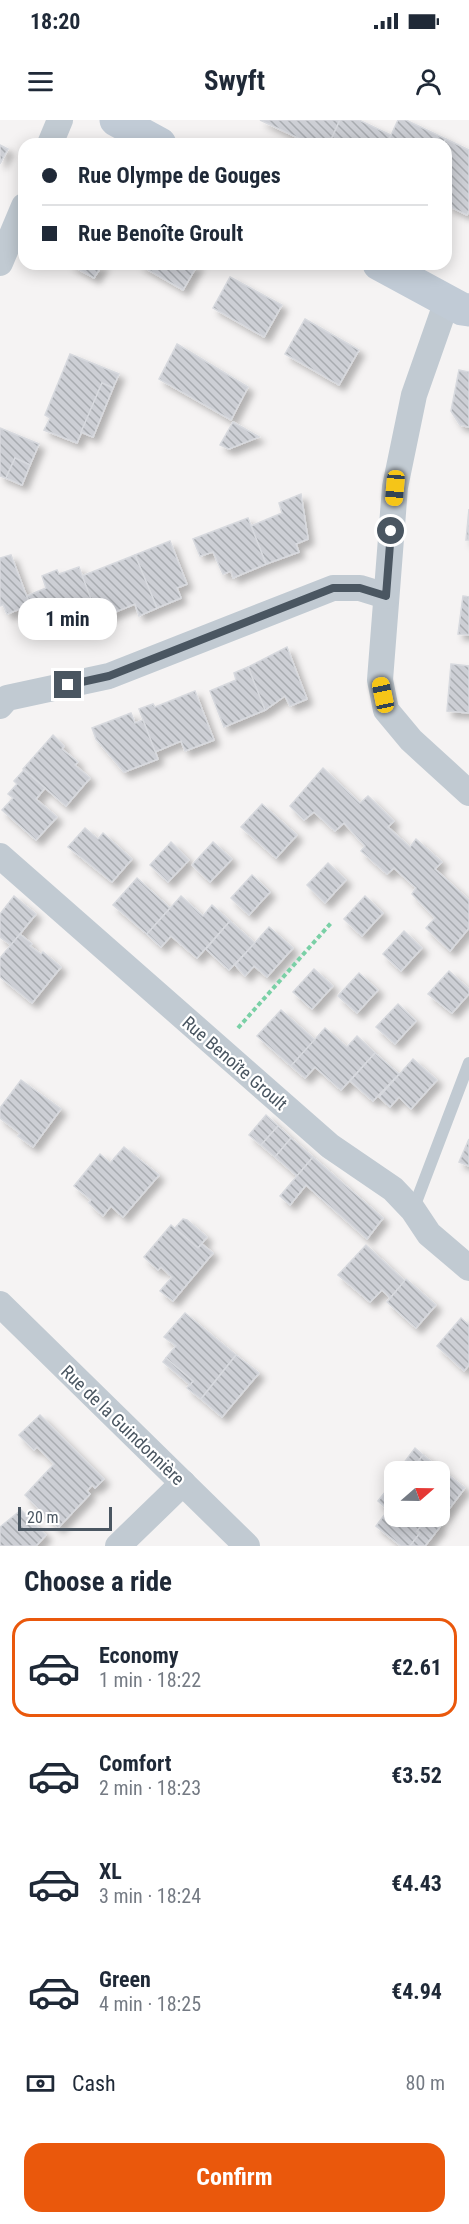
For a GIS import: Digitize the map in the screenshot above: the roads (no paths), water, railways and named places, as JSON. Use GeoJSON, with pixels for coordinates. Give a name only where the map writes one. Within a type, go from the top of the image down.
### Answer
{"type":"FeatureCollection","features":[{"type":"Feature","properties":{"kind":"street"},"geometry":{"type":"LineString","coordinates":[[52,138],[60,120]]}},
{"type":"Feature","properties":{"kind":"street"},"geometry":{"type":"LineString","coordinates":[[116,120],[149,138]]}},
{"type":"Feature","properties":{"kind":"street"},"geometry":{"type":"LineString","coordinates":[[0,263],[18,220]]}},
{"type":"Feature","properties":{"kind":"street"},"geometry":{"type":"LineString","coordinates":[[392,270],[462,304],[414,395],[395,488],[380,680],[386,710],[411,740],[469,793]]}},
{"type":"Feature","properties":{"kind":"street"},"geometry":{"type":"LineString","coordinates":[[0,706],[7,698],[109,676],[333,588],[360,588],[386,596]]}},
{"type":"Feature","properties":{"kind":"street","name":"Rue Benoîte Groult"},"geometry":{"type":"LineString","coordinates":[[0,856],[330,1146],[393,1189],[413,1210],[429,1234],[469,1268]]}},
{"type":"Feature","properties":{"kind":"street","name":"Rue de la Guindonnière"},"geometry":{"type":"LineString","coordinates":[[0,1304],[247,1546]]}},
{"type":"Feature","properties":{"kind":"street"},"geometry":{"type":"LineString","coordinates":[[118,1546],[183,1483]]}},
{"type":"Feature","properties":{"kind":"lane"},"geometry":{"type":"LineString","coordinates":[[413,1210],[469,1063]]}}]}
